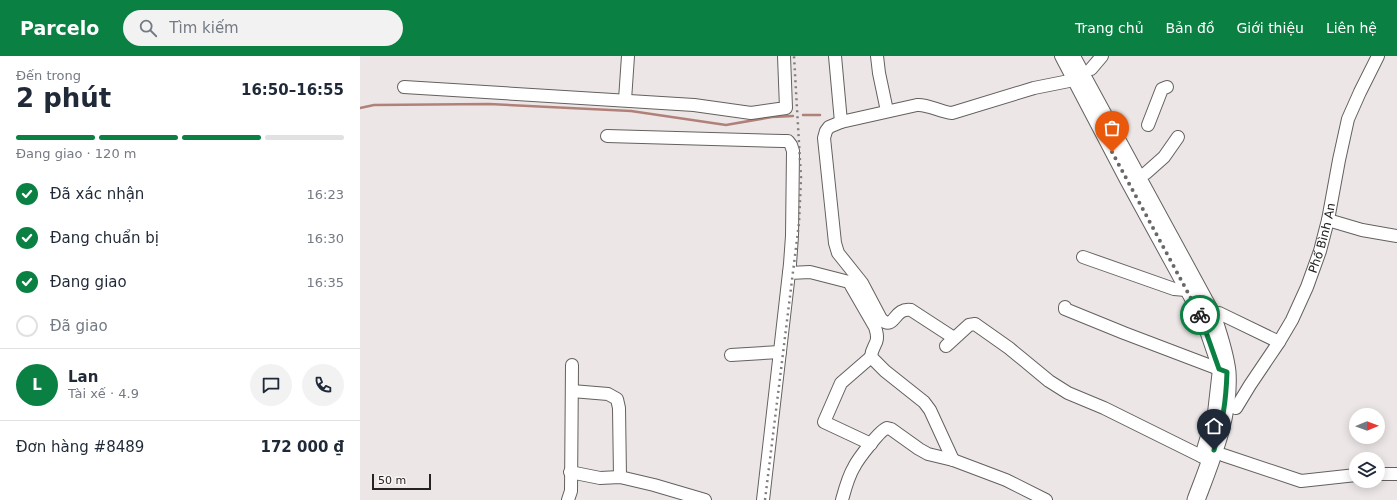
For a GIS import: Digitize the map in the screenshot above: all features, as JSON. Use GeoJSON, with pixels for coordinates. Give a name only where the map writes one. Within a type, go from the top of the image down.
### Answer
{"type":"FeatureCollection","features":[{"type":"Feature","properties":{"kind":"highway"},"geometry":{"type":"LineString","coordinates":[[1072,56],[1192,289],[1212,315],[1223,353],[1227,371],[1226,399],[1223,418],[1196,500]]}},
{"type":"Feature","properties":{"kind":"highway"},"geometry":{"type":"LineString","coordinates":[[1088,62],[1214,301],[1233,351],[1227,371],[1237,388],[1236,408],[1230,433],[1211,457],[1208,500]]}},
{"type":"Feature","properties":{"kind":"street"},"geometry":{"type":"LineString","coordinates":[[625,100],[628,56]]}},
{"type":"Feature","properties":{"kind":"street"},"geometry":{"type":"LineString","coordinates":[[404,87],[694,105],[751,113],[785,109],[784,56]]}},
{"type":"Feature","properties":{"kind":"street"},"geometry":{"type":"LineString","coordinates":[[835,56],[840,119]]}},
{"type":"Feature","properties":{"kind":"street"},"geometry":{"type":"LineString","coordinates":[[878,56],[879,73],[887,111]]}},
{"type":"Feature","properties":{"kind":"street"},"geometry":{"type":"LineString","coordinates":[[1061,56],[1192,289],[1174,289],[1083,257]]}},
{"type":"Feature","properties":{"kind":"street"},"geometry":{"type":"LineString","coordinates":[[1088,62],[1102,56]]}},
{"type":"Feature","properties":{"kind":"street","name":"Phố Bình An"},"geometry":{"type":"LineString","coordinates":[[1236,408],[1292,320],[1307,287],[1320,252],[1328,220],[1348,119],[1378,56]]}},
{"type":"Feature","properties":{"kind":"street"},"geometry":{"type":"LineString","coordinates":[[1074,80],[1034,88],[952,113],[920,104],[840,119],[829,127],[824,138],[835,243],[838,253],[862,283],[881,319],[888,323],[891,322],[901,310],[911,310],[950,342],[969,325],[975,324],[1009,348],[1049,381],[1068,393],[1211,457],[1301,481],[1349,476]]}},
{"type":"Feature","properties":{"kind":"street"},"geometry":{"type":"LineString","coordinates":[[1148,125],[1162,89],[1167,86]]}},
{"type":"Feature","properties":{"kind":"street"},"geometry":{"type":"LineString","coordinates":[[607,136],[788,141],[791,145],[792,236],[790,269],[763,500]]}},
{"type":"Feature","properties":{"kind":"street"},"geometry":{"type":"LineString","coordinates":[[1146,174],[1164,157],[1178,137]]}},
{"type":"Feature","properties":{"kind":"street"},"geometry":{"type":"LineString","coordinates":[[1328,220],[1362,230],[1397,236]]}},
{"type":"Feature","properties":{"kind":"street"},"geometry":{"type":"LineString","coordinates":[[790,269],[810,272],[849,282],[875,327],[878,340],[871,357],[841,383],[824,422],[871,444]]}},
{"type":"Feature","properties":{"kind":"street"},"geometry":{"type":"LineString","coordinates":[[1065,307],[1065,309],[1124,333],[1227,371]]}},
{"type":"Feature","properties":{"kind":"street"},"geometry":{"type":"LineString","coordinates":[[1219,313],[1279,342]]}},
{"type":"Feature","properties":{"kind":"street"},"geometry":{"type":"LineString","coordinates":[[731,355],[780,352]]}},
{"type":"Feature","properties":{"kind":"street"},"geometry":{"type":"LineString","coordinates":[[871,357],[885,371],[924,402],[930,410],[953,460]]}},
{"type":"Feature","properties":{"kind":"street"},"geometry":{"type":"LineString","coordinates":[[568,500],[571,491],[572,365]]}},
{"type":"Feature","properties":{"kind":"street"},"geometry":{"type":"LineString","coordinates":[[572,391],[608,394],[617,399],[619,408],[620,477]]}},
{"type":"Feature","properties":{"kind":"street"},"geometry":{"type":"LineString","coordinates":[[842,500],[846,483],[854,466],[880,433],[887,428],[891,429],[928,454],[953,460],[1006,480],[1046,500]]}},
{"type":"Feature","properties":{"kind":"street"},"geometry":{"type":"LineString","coordinates":[[570,472],[600,478],[620,477],[705,500]]}},
{"type":"Feature","properties":{"kind":"street"},"geometry":{"type":"LineString","coordinates":[[1385,474],[1397,474]]}},
{"type":"Feature","properties":{"kind":"waterway"},"geometry":{"type":"LineString","coordinates":[[360,108],[374,105],[489,104],[631,111],[726,125],[772,117],[793,116]]}},
{"type":"Feature","properties":{"kind":"waterway"},"geometry":{"type":"LineString","coordinates":[[803,115],[820,115]]}},
{"type":"Feature","properties":{"kind":"railway"},"geometry":{"type":"LineString","coordinates":[[765,500],[799,223],[801,178],[794,56]]}},
{"type":"Feature","properties":{"kind":"way so far"},"geometry":{"type":"LineString","coordinates":[[1112,152],[1200,315]]}},
{"type":"Feature","properties":{"kind":"route"},"geometry":{"type":"LineString","coordinates":[[1200,315],[1219,369],[1227,372],[1226,399],[1223,418],[1214,450]]}}]}
